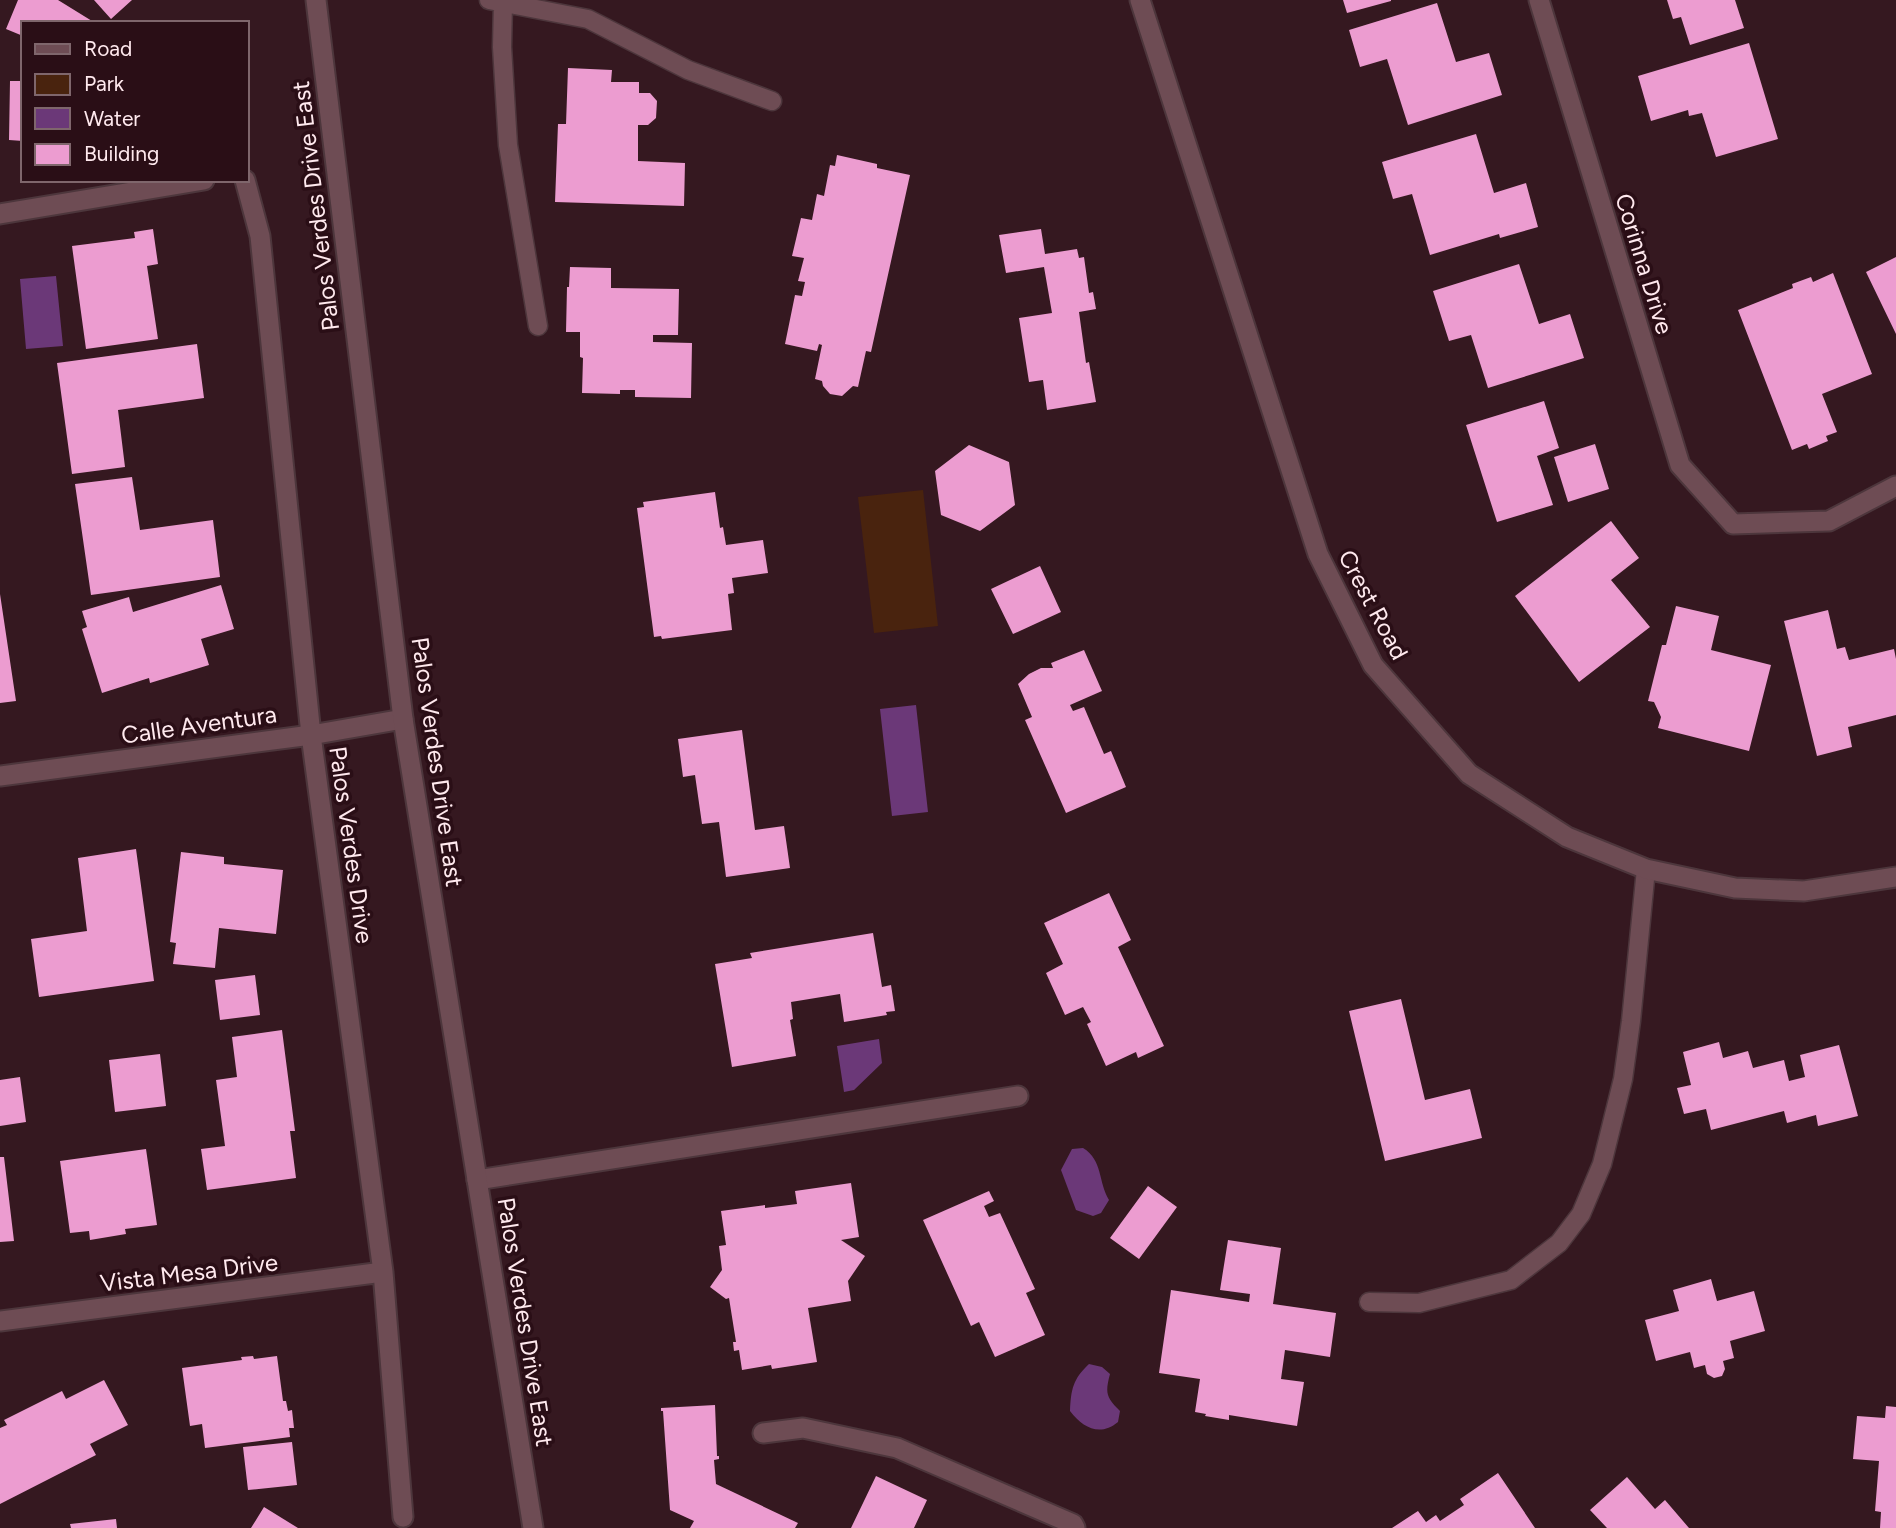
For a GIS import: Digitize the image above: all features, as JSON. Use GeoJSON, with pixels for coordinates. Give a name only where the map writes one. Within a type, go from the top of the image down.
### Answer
{"type":"FeatureCollection","features":[{"type":"Feature","properties":{"kind":"street","name":"Palos Verdes Drive East"},"geometry":{"type":"LineString","coordinates":[[316,0],[404,719],[533,1528]]}},
{"type":"Feature","properties":{"kind":"street","name":"Crest Road"},"geometry":{"type":"LineString","coordinates":[[1140,0],[1318,554],[1373,665],[1469,774],[1567,837],[1646,869],[1735,888],[1804,891],[1896,877]]}},
{"type":"Feature","properties":{"kind":"street","name":"Corinna Drive"},"geometry":{"type":"LineString","coordinates":[[1539,0],[1680,465],[1733,524],[1829,521],[1896,486]]}},
{"type":"Feature","properties":{"kind":"street"},"geometry":{"type":"LineString","coordinates":[[0,214],[192,182]]}},
{"type":"Feature","properties":{"kind":"street","name":"Palos Verdes Drive"},"geometry":{"type":"LineString","coordinates":[[246,182],[260,236],[311,735],[383,1272],[403,1517]]}},
{"type":"Feature","properties":{"kind":"street","name":"Calle Aventura"},"geometry":{"type":"LineString","coordinates":[[0,776],[311,735],[404,719]]}},
{"type":"Feature","properties":{"kind":"street"},"geometry":{"type":"LineString","coordinates":[[477,1180],[1018,1096]]}},
{"type":"Feature","properties":{"kind":"street","name":"Vista Mesa Drive"},"geometry":{"type":"LineString","coordinates":[[0,1321],[383,1272]]}},
{"type":"Feature","properties":{"kind":"street"},"geometry":{"type":"LineString","coordinates":[[763,1433],[803,1428],[897,1448],[1073,1524],[1075,1528]]}},
{"type":"Feature","properties":{"kind":"lane"},"geometry":{"type":"LineString","coordinates":[[538,326],[508,145],[502,47],[496,1],[588,19],[688,70],[772,101]]}},
{"type":"Feature","properties":{"kind":"lane"},"geometry":{"type":"LineString","coordinates":[[1369,1302],[1419,1303],[1511,1280],[1559,1243],[1581,1214],[1602,1164],[1623,1079],[1646,869]]}},
{"type":"Feature","properties":{"kind":"green space"},"geometry":{"type":"Polygon","coordinates":[[[923,490],[938,626],[874,633],[858,497],[923,490]]]}},
{"type":"Feature","properties":{"kind":"water"},"geometry":{"type":"Polygon","coordinates":[[[56,276],[63,346],[26,349],[20,279],[56,276]]]}},
{"type":"Feature","properties":{"kind":"water"},"geometry":{"type":"Polygon","coordinates":[[[916,705],[928,812],[892,816],[880,709],[916,705]]]}},
{"type":"Feature","properties":{"kind":"water"},"geometry":{"type":"Polygon","coordinates":[[[879,1039],[882,1063],[854,1090],[844,1092],[837,1046],[879,1039]]]}},
{"type":"Feature","properties":{"kind":"water"},"geometry":{"type":"Polygon","coordinates":[[[1083,1148],[1097,1165],[1109,1200],[1101,1213],[1093,1216],[1076,1210],[1061,1170],[1072,1149],[1083,1148]]]}},
{"type":"Feature","properties":{"kind":"water"},"geometry":{"type":"Polygon","coordinates":[[[1089,1364],[1102,1367],[1110,1374],[1108,1394],[1120,1411],[1118,1422],[1105,1429],[1086,1426],[1070,1411],[1074,1385],[1089,1364]]]}},
{"type":"Feature","properties":{"kind":"building"},"geometry":{"type":"Polygon","coordinates":[[[18,0],[58,0],[92,21],[21,21],[21,35],[6,29],[18,0]]]}},
{"type":"Feature","properties":{"kind":"building"},"geometry":{"type":"Polygon","coordinates":[[[94,0],[132,0],[111,19],[94,0]]]}},
{"type":"Feature","properties":{"kind":"building"},"geometry":{"type":"Polygon","coordinates":[[[1343,0],[1391,0],[1391,1],[1347,13],[1343,0]]]}},
{"type":"Feature","properties":{"kind":"building"},"geometry":{"type":"Polygon","coordinates":[[[1667,0],[1735,0],[1744,28],[1690,45],[1681,17],[1673,19],[1667,0]]]}},
{"type":"Feature","properties":{"kind":"building"},"geometry":{"type":"Polygon","coordinates":[[[1437,3],[1456,62],[1489,53],[1502,95],[1408,125],[1387,59],[1360,67],[1349,30],[1437,3]]]}},
{"type":"Feature","properties":{"kind":"building"},"geometry":{"type":"Polygon","coordinates":[[[1749,43],[1778,139],[1716,157],[1702,113],[1689,116],[1688,110],[1651,121],[1638,76],[1749,43]]]}},
{"type":"Feature","properties":{"kind":"building"},"geometry":{"type":"Polygon","coordinates":[[[568,68],[612,70],[611,82],[639,82],[639,93],[650,93],[657,101],[656,118],[648,125],[638,125],[638,161],[685,163],[684,206],[555,202],[558,124],[566,124],[568,68]]]}},
{"type":"Feature","properties":{"kind":"building"},"geometry":{"type":"Polygon","coordinates":[[[10,81],[21,81],[21,141],[9,140],[10,81]]]}},
{"type":"Feature","properties":{"kind":"building"},"geometry":{"type":"Polygon","coordinates":[[[1476,134],[1494,193],[1526,183],[1538,227],[1500,238],[1499,234],[1430,255],[1412,194],[1393,199],[1382,162],[1476,134]]]}},
{"type":"Feature","properties":{"kind":"building"},"geometry":{"type":"Polygon","coordinates":[[[837,155],[910,175],[871,352],[866,351],[858,387],[853,386],[842,396],[830,394],[822,381],[815,379],[822,345],[819,344],[817,351],[785,344],[795,295],[802,296],[805,282],[798,281],[804,258],[792,256],[801,218],[812,220],[817,194],[824,196],[830,165],[835,166],[837,155]]]}},
{"type":"Feature","properties":{"kind":"building"},"geometry":{"type":"Polygon","coordinates":[[[153,229],[158,264],[147,266],[158,339],[86,349],[72,246],[135,238],[134,232],[153,229]]]}},
{"type":"Feature","properties":{"kind":"building"},"geometry":{"type":"Polygon","coordinates":[[[1041,229],[1045,254],[1077,249],[1079,258],[1084,257],[1089,293],[1093,292],[1096,309],[1079,312],[1086,363],[1089,362],[1096,402],[1047,410],[1043,380],[1029,382],[1019,318],[1052,313],[1044,267],[1006,273],[999,235],[1041,229]]]}},
{"type":"Feature","properties":{"kind":"building"},"geometry":{"type":"Polygon","coordinates":[[[1896,257],[1896,334],[1866,272],[1896,257]]]}},
{"type":"Feature","properties":{"kind":"building"},"geometry":{"type":"Polygon","coordinates":[[[1519,264],[1539,324],[1570,314],[1584,358],[1488,388],[1471,335],[1449,341],[1433,291],[1519,264]]]}},
{"type":"Feature","properties":{"kind":"building"},"geometry":{"type":"Polygon","coordinates":[[[570,267],[611,268],[611,288],[679,289],[678,335],[653,335],[653,342],[692,343],[691,398],[635,397],[635,390],[620,390],[620,394],[582,393],[583,358],[580,357],[580,332],[566,332],[570,267]]]}},
{"type":"Feature","properties":{"kind":"building"},"geometry":{"type":"Polygon","coordinates":[[[1833,273],[1872,374],[1822,394],[1837,432],[1826,436],[1828,441],[1809,449],[1807,444],[1792,450],[1738,310],[1793,288],[1792,284],[1811,277],[1813,282],[1833,273]]]}},
{"type":"Feature","properties":{"kind":"building"},"geometry":{"type":"Polygon","coordinates":[[[197,344],[204,398],[118,410],[125,467],[72,474],[57,363],[197,344]]]}},
{"type":"Feature","properties":{"kind":"building"},"geometry":{"type":"Polygon","coordinates":[[[1544,401],[1559,448],[1537,456],[1553,505],[1497,522],[1466,425],[1544,401]]]}},
{"type":"Feature","properties":{"kind":"building"},"geometry":{"type":"Polygon","coordinates":[[[1595,444],[1609,489],[1568,502],[1554,457],[1595,444]]]}},
{"type":"Feature","properties":{"kind":"building"},"geometry":{"type":"Polygon","coordinates":[[[969,445],[1009,462],[1015,505],[980,531],[941,515],[935,471],[969,445]]]}},
{"type":"Feature","properties":{"kind":"building"},"geometry":{"type":"Polygon","coordinates":[[[132,477],[140,530],[213,520],[220,577],[91,595],[75,484],[132,477]]]}},
{"type":"Feature","properties":{"kind":"building"},"geometry":{"type":"Polygon","coordinates":[[[715,492],[720,528],[723,527],[726,545],[763,540],[768,573],[732,578],[734,593],[728,594],[732,630],[662,639],[661,636],[654,637],[637,508],[644,507],[643,502],[715,492]]]}},
{"type":"Feature","properties":{"kind":"building"},"geometry":{"type":"Polygon","coordinates":[[[1611,521],[1639,558],[1611,580],[1650,627],[1579,682],[1515,596],[1611,521]]]}},
{"type":"Feature","properties":{"kind":"building"},"geometry":{"type":"Polygon","coordinates":[[[1040,566],[1061,612],[1013,634],[991,589],[1040,566]]]}},
{"type":"Feature","properties":{"kind":"building"},"geometry":{"type":"Polygon","coordinates":[[[221,585],[234,629],[201,639],[209,665],[150,683],[149,678],[102,693],[82,629],[87,627],[82,611],[129,597],[133,612],[221,585]]]}},
{"type":"Feature","properties":{"kind":"building"},"geometry":{"type":"Polygon","coordinates":[[[0,594],[16,701],[0,703],[0,594]]]}},
{"type":"Feature","properties":{"kind":"building"},"geometry":{"type":"Polygon","coordinates":[[[1676,606],[1719,616],[1711,650],[1771,665],[1749,751],[1658,728],[1661,717],[1654,702],[1648,701],[1662,645],[1666,645],[1676,606]]]}},
{"type":"Feature","properties":{"kind":"building"},"geometry":{"type":"Polygon","coordinates":[[[1828,610],[1837,649],[1845,647],[1849,660],[1894,649],[1896,715],[1848,727],[1852,747],[1817,756],[1784,621],[1828,610]]]}},
{"type":"Feature","properties":{"kind":"building"},"geometry":{"type":"Polygon","coordinates":[[[1084,650],[1102,691],[1070,705],[1073,711],[1084,707],[1104,754],[1111,751],[1126,787],[1066,813],[1025,720],[1032,717],[1018,684],[1029,674],[1041,668],[1053,668],[1051,663],[1084,650]]]}},
{"type":"Feature","properties":{"kind":"building"},"geometry":{"type":"Polygon","coordinates":[[[742,730],[755,830],[784,826],[790,868],[726,877],[719,822],[702,824],[695,775],[683,777],[678,739],[742,730]]]}},
{"type":"Feature","properties":{"kind":"building"},"geometry":{"type":"Polygon","coordinates":[[[136,849],[154,981],[39,997],[31,939],[87,931],[78,858],[136,849]]]}},
{"type":"Feature","properties":{"kind":"building"},"geometry":{"type":"Polygon","coordinates":[[[181,852],[224,857],[224,864],[283,870],[276,934],[219,928],[215,968],[173,964],[176,943],[170,942],[181,852]]]}},
{"type":"Feature","properties":{"kind":"building"},"geometry":{"type":"Polygon","coordinates":[[[1109,893],[1131,940],[1118,947],[1164,1046],[1138,1058],[1136,1052],[1106,1066],[1087,1024],[1091,1022],[1083,1007],[1065,1015],[1046,973],[1063,964],[1044,923],[1109,893]]]}},
{"type":"Feature","properties":{"kind":"building"},"geometry":{"type":"Polygon","coordinates":[[[873,933],[882,987],[891,985],[895,1011],[886,1012],[887,1015],[844,1022],[840,994],[791,1002],[793,1019],[790,1020],[796,1056],[732,1067],[715,964],[752,958],[750,953],[873,933]]]}},
{"type":"Feature","properties":{"kind":"building"},"geometry":{"type":"Polygon","coordinates":[[[255,975],[260,1015],[220,1020],[215,980],[255,975]]]}},
{"type":"Feature","properties":{"kind":"building"},"geometry":{"type":"Polygon","coordinates":[[[1401,999],[1425,1100],[1470,1089],[1482,1138],[1385,1161],[1349,1011],[1401,999]]]}},
{"type":"Feature","properties":{"kind":"building"},"geometry":{"type":"Polygon","coordinates":[[[282,1030],[295,1131],[290,1131],[296,1178],[207,1190],[201,1149],[225,1146],[216,1080],[237,1077],[232,1037],[282,1030]]]}},
{"type":"Feature","properties":{"kind":"building"},"geometry":{"type":"Polygon","coordinates":[[[1719,1042],[1723,1058],[1748,1051],[1753,1068],[1784,1060],[1789,1081],[1805,1077],[1800,1055],[1839,1045],[1858,1116],[1818,1126],[1816,1115],[1787,1123],[1784,1111],[1711,1130],[1706,1109],[1684,1114],[1677,1088],[1691,1085],[1683,1052],[1719,1042]]]}},
{"type":"Feature","properties":{"kind":"building"},"geometry":{"type":"Polygon","coordinates":[[[160,1054],[166,1106],[115,1112],[109,1060],[160,1054]]]}},
{"type":"Feature","properties":{"kind":"building"},"geometry":{"type":"Polygon","coordinates":[[[20,1077],[26,1122],[0,1126],[0,1080],[20,1077]]]}},
{"type":"Feature","properties":{"kind":"building"},"geometry":{"type":"Polygon","coordinates":[[[146,1149],[157,1225],[125,1229],[126,1234],[90,1240],[89,1231],[70,1233],[60,1161],[146,1149]]]}},
{"type":"Feature","properties":{"kind":"building"},"geometry":{"type":"Polygon","coordinates":[[[0,1157],[4,1157],[14,1241],[0,1242],[0,1157]]]}},
{"type":"Feature","properties":{"kind":"building"},"geometry":{"type":"Polygon","coordinates":[[[851,1183],[859,1237],[841,1240],[865,1256],[848,1281],[851,1301],[808,1308],[817,1362],[772,1369],[771,1365],[742,1370],[739,1350],[734,1351],[733,1342],[736,1342],[729,1298],[726,1299],[710,1287],[722,1270],[719,1246],[726,1245],[721,1211],[797,1204],[795,1191],[851,1183]]]}},
{"type":"Feature","properties":{"kind":"building"},"geometry":{"type":"Polygon","coordinates":[[[1148,1186],[1177,1207],[1139,1259],[1110,1238],[1148,1186]]]}},
{"type":"Feature","properties":{"kind":"building"},"geometry":{"type":"Polygon","coordinates":[[[989,1191],[994,1201],[984,1206],[989,1217],[1000,1213],[1035,1289],[1026,1293],[1045,1335],[995,1357],[979,1322],[971,1326],[923,1220],[989,1191]]]}},
{"type":"Feature","properties":{"kind":"building"},"geometry":{"type":"Polygon","coordinates":[[[1228,1240],[1281,1248],[1273,1304],[1336,1313],[1330,1357],[1285,1350],[1281,1379],[1304,1382],[1297,1426],[1229,1415],[1229,1420],[1205,1416],[1206,1414],[1195,1412],[1200,1379],[1159,1373],[1171,1290],[1249,1302],[1250,1294],[1220,1290],[1228,1240]]]}},
{"type":"Feature","properties":{"kind":"building"},"geometry":{"type":"Polygon","coordinates":[[[1711,1279],[1717,1301],[1754,1291],[1765,1331],[1730,1341],[1734,1358],[1723,1361],[1725,1369],[1722,1376],[1714,1378],[1707,1374],[1705,1365],[1694,1368],[1690,1352],[1656,1361],[1645,1320],[1679,1311],[1673,1290],[1711,1279]]]}},
{"type":"Feature","properties":{"kind":"building"},"geometry":{"type":"Polygon","coordinates":[[[253,1356],[254,1359],[277,1356],[283,1401],[286,1401],[288,1411],[292,1410],[294,1428],[289,1428],[290,1437],[205,1448],[202,1424],[190,1426],[182,1368],[242,1360],[241,1357],[253,1356]]]}},
{"type":"Feature","properties":{"kind":"building"},"geometry":{"type":"Polygon","coordinates":[[[104,1380],[128,1425],[90,1444],[96,1455],[0,1504],[0,1428],[7,1425],[4,1420],[62,1391],[66,1399],[104,1380]]]}},
{"type":"Feature","properties":{"kind":"building"},"geometry":{"type":"Polygon","coordinates":[[[715,1405],[719,1456],[719,1459],[714,1460],[716,1484],[798,1523],[795,1528],[690,1528],[694,1521],[670,1510],[661,1408],[715,1405]]]}},
{"type":"Feature","properties":{"kind":"building"},"geometry":{"type":"Polygon","coordinates":[[[1886,1406],[1896,1407],[1896,1528],[1880,1528],[1881,1512],[1875,1511],[1879,1461],[1853,1459],[1857,1416],[1885,1418],[1886,1406]]]}},
{"type":"Feature","properties":{"kind":"building"},"geometry":{"type":"Polygon","coordinates":[[[292,1442],[297,1485],[248,1490],[243,1447],[292,1442]]]}},
{"type":"Feature","properties":{"kind":"building"},"geometry":{"type":"Polygon","coordinates":[[[1498,1473],[1535,1528],[1392,1528],[1418,1511],[1426,1522],[1436,1515],[1440,1521],[1464,1505],[1460,1499],[1498,1473]]]}},
{"type":"Feature","properties":{"kind":"building"},"geometry":{"type":"Polygon","coordinates":[[[876,1476],[927,1500],[914,1528],[851,1528],[876,1476]]]}},
{"type":"Feature","properties":{"kind":"building"},"geometry":{"type":"Polygon","coordinates":[[[1627,1477],[1655,1509],[1665,1500],[1689,1528],[1607,1528],[1590,1510],[1627,1477]]]}},
{"type":"Feature","properties":{"kind":"building"},"geometry":{"type":"Polygon","coordinates":[[[264,1507],[298,1528],[251,1528],[264,1507]]]}},
{"type":"Feature","properties":{"kind":"building"},"geometry":{"type":"Polygon","coordinates":[[[116,1519],[117,1528],[71,1528],[70,1524],[116,1519]]]}}]}
